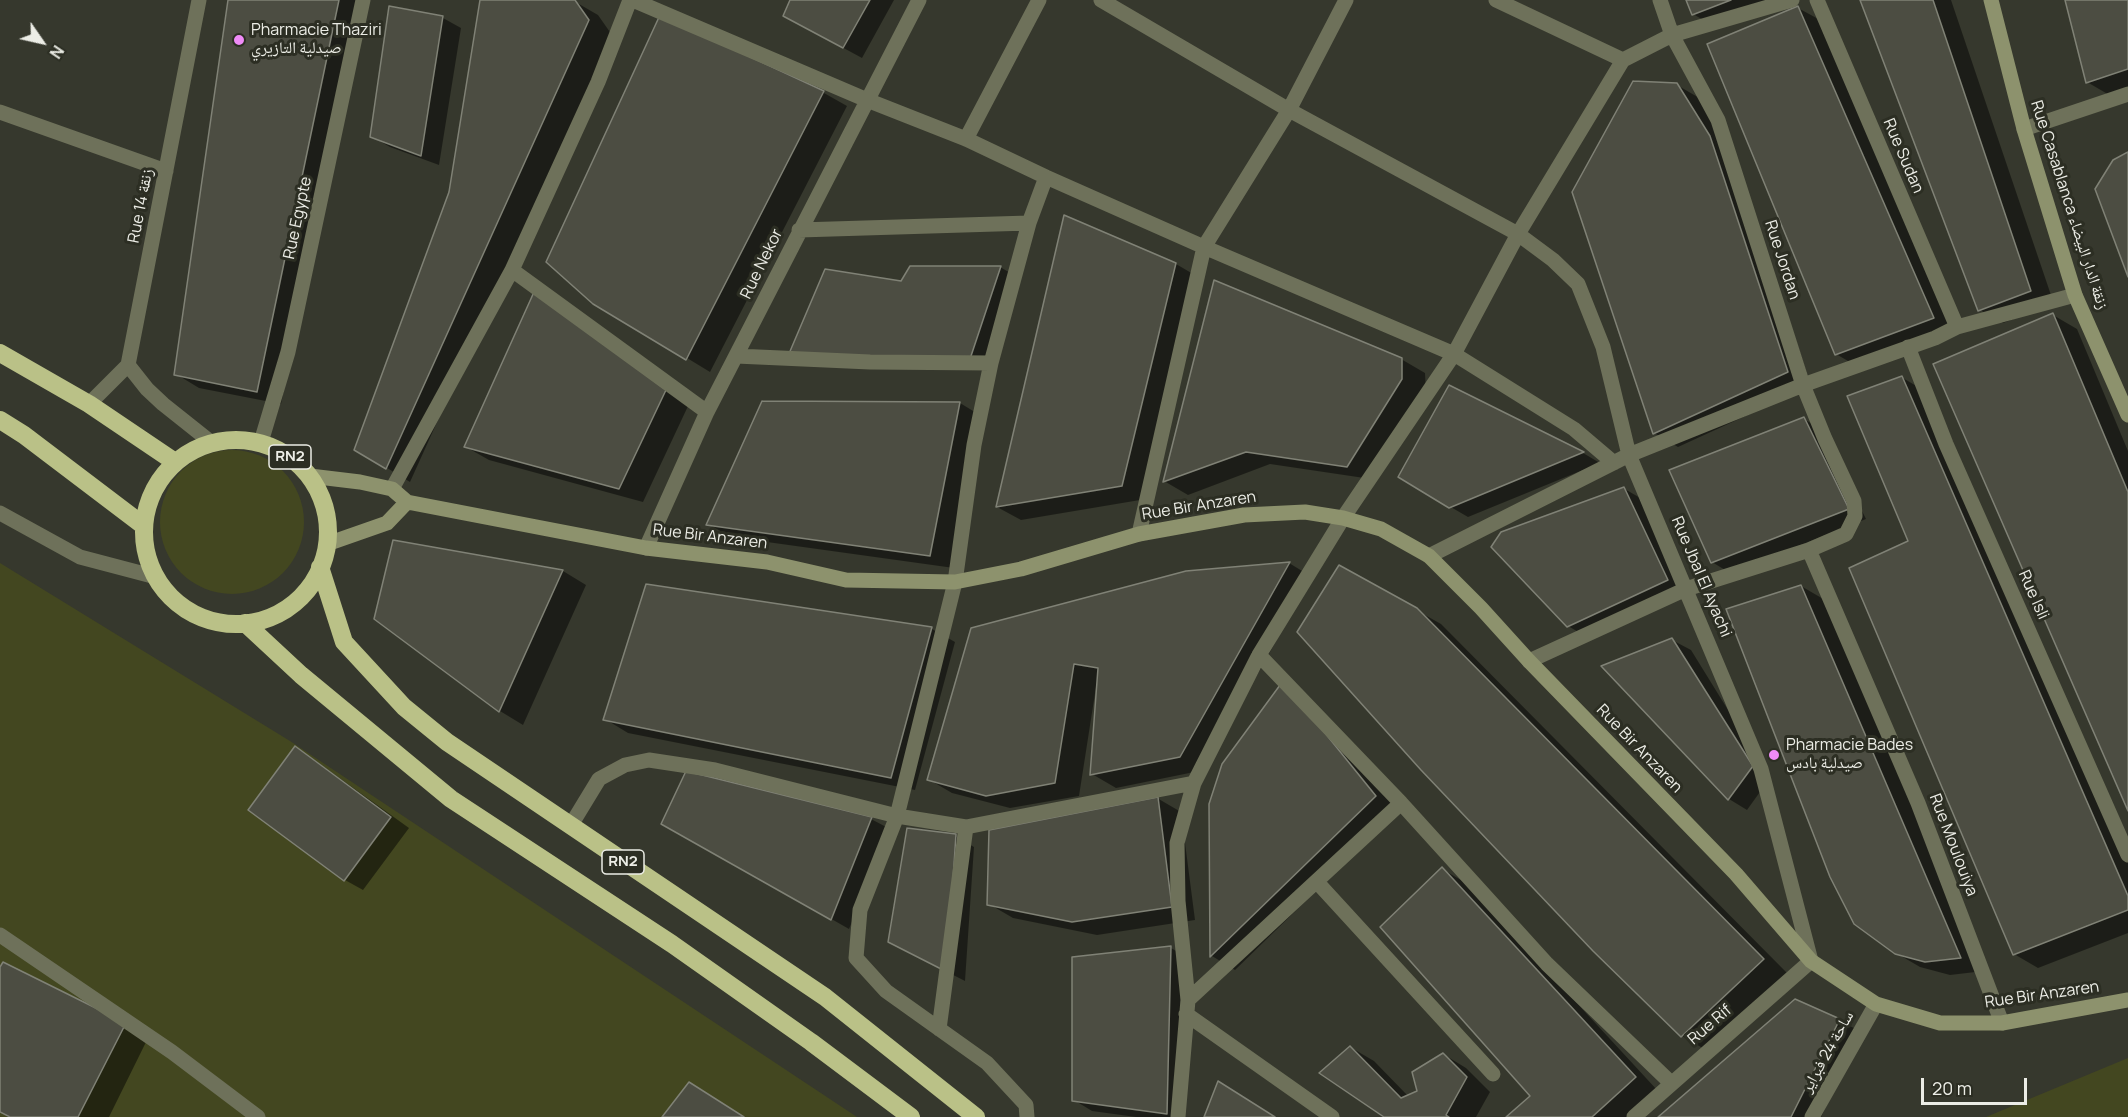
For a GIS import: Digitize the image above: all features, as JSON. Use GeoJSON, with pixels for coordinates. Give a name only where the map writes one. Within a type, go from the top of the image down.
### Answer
{"type":"FeatureCollection","features":[{"type":"Feature","properties":{"kind":"highway"},"geometry":{"type":"LineString","coordinates":[[0,353],[89,404],[175,462]]}},
{"type":"Feature","properties":{"kind":"highway"},"geometry":{"type":"LineString","coordinates":[[0,420],[24,435],[144,526]]}},
{"type":"Feature","properties":{"kind":"highway","name":"RN2"},"geometry":{"type":"LineString","coordinates":[[237,440],[261,442],[296,461],[310,476],[325,508],[328,526],[327,544],[320,567],[308,589],[290,606],[268,618],[245,623],[218,622],[193,614],[172,598],[156,577],[146,552],[144,526],[149,502],[160,481],[175,462],[193,451],[212,443],[237,440]]}},
{"type":"Feature","properties":{"kind":"highway","name":"RN2"},"geometry":{"type":"LineString","coordinates":[[320,567],[344,642],[404,707],[447,742],[825,997],[976,1117]]}},
{"type":"Feature","properties":{"kind":"highway","name":"RN2"},"geometry":{"type":"LineString","coordinates":[[245,623],[301,675],[450,799],[672,944],[811,1042],[911,1117]]}},
{"type":"Feature","properties":{"kind":"street","name":"Rue 14 زنقة"},"geometry":{"type":"LineString","coordinates":[[128,364],[200,0]]}},
{"type":"Feature","properties":{"kind":"street","name":"Rue Egypte"},"geometry":{"type":"LineString","coordinates":[[261,442],[288,352],[363,0]]}},
{"type":"Feature","properties":{"kind":"street"},"geometry":{"type":"LineString","coordinates":[[392,489],[512,270],[598,82],[632,0],[867,100],[966,139],[1204,247],[1454,354],[1574,429],[1614,463]]}},
{"type":"Feature","properties":{"kind":"street","name":"Rue Nekor"},"geometry":{"type":"LineString","coordinates":[[646,548],[707,412],[919,0]]}},
{"type":"Feature","properties":{"kind":"street"},"geometry":{"type":"LineString","coordinates":[[966,139],[1039,0]]}},
{"type":"Feature","properties":{"kind":"street","name":"Rue Jbal El Ayachi"},"geometry":{"type":"LineString","coordinates":[[1101,0],[1289,110],[1518,234],[1578,284],[1603,347],[1629,455],[1761,769],[1811,961]]}},
{"type":"Feature","properties":{"kind":"street"},"geometry":{"type":"LineString","coordinates":[[1139,534],[1204,247],[1289,110],[1346,0]]}},
{"type":"Feature","properties":{"kind":"street"},"geometry":{"type":"LineString","coordinates":[[1496,0],[1623,60]]}},
{"type":"Feature","properties":{"kind":"street","name":"Rue Jordan"},"geometry":{"type":"LineString","coordinates":[[1660,0],[1672,35],[1718,120],[1803,385],[1854,501],[1855,516],[1846,534],[1809,550]]}},
{"type":"Feature","properties":{"kind":"street"},"geometry":{"type":"LineString","coordinates":[[1178,1117],[1187,1007],[1178,901],[1177,843],[1194,783],[1259,655],[1343,518],[1454,354],[1518,234],[1623,60],[1672,35],[1792,0]]}},
{"type":"Feature","properties":{"kind":"street","name":"Rue Sudan"},"geometry":{"type":"LineString","coordinates":[[1817,0],[1957,327]]}},
{"type":"Feature","properties":{"kind":"street","name":"Rue Casablanca زنقة الدار البيضاء"},"geometry":{"type":"LineString","coordinates":[[1991,0],[2024,129],[2075,295],[2128,415]]}},
{"type":"Feature","properties":{"kind":"street"},"geometry":{"type":"LineString","coordinates":[[2024,129],[2128,94]]}},
{"type":"Feature","properties":{"kind":"street"},"geometry":{"type":"LineString","coordinates":[[0,112],[166,171]]}},
{"type":"Feature","properties":{"kind":"street"},"geometry":{"type":"LineString","coordinates":[[1026,1117],[1026,1105],[987,1063],[886,991],[856,958],[861,910],[897,816],[955,582],[974,445],[991,363],[1029,223],[1046,177]]}},
{"type":"Feature","properties":{"kind":"street"},"geometry":{"type":"LineString","coordinates":[[799,230],[1029,223]]}},
{"type":"Feature","properties":{"kind":"street"},"geometry":{"type":"LineString","coordinates":[[512,270],[707,412]]}},
{"type":"Feature","properties":{"kind":"street"},"geometry":{"type":"LineString","coordinates":[[1429,556],[1629,455],[1803,385],[1935,338],[1957,327],[2075,295]]}},
{"type":"Feature","properties":{"kind":"street","name":"Rue Isli"},"geometry":{"type":"LineString","coordinates":[[1908,347],[1946,444],[2128,855]]}},
{"type":"Feature","properties":{"kind":"street"},"geometry":{"type":"LineString","coordinates":[[736,356],[870,362],[991,363]]}},
{"type":"Feature","properties":{"kind":"street"},"geometry":{"type":"LineString","coordinates":[[89,404],[128,364],[155,396],[212,443]]}},
{"type":"Feature","properties":{"kind":"street"},"geometry":{"type":"LineString","coordinates":[[310,476],[360,482],[392,489],[407,502],[387,523],[327,544]]}},
{"type":"Feature","properties":{"kind":"street","name":"Rue Bir Anzaren"},"geometry":{"type":"LineString","coordinates":[[407,502],[646,548],[767,562],[846,580],[955,582],[1021,569],[1139,534],[1244,515],[1305,512],[1343,518],[1381,529],[1429,556],[1736,874],[1811,961],[1875,1004],[1940,1023],[2002,1023],[2128,1000]]}},
{"type":"Feature","properties":{"kind":"street"},"geometry":{"type":"LineString","coordinates":[[0,513],[80,557],[156,577]]}},
{"type":"Feature","properties":{"kind":"street"},"geometry":{"type":"LineString","coordinates":[[1529,661],[1686,589],[1809,550]]}},
{"type":"Feature","properties":{"kind":"street","name":"Rue Moulouiya"},"geometry":{"type":"LineString","coordinates":[[1809,550],[1918,803],[2002,1023]]}},
{"type":"Feature","properties":{"kind":"street"},"geometry":{"type":"LineString","coordinates":[[1259,655],[1401,803],[1547,964],[1671,1083]]}},
{"type":"Feature","properties":{"kind":"street"},"geometry":{"type":"LineString","coordinates":[[571,825],[599,779],[625,765],[649,760],[715,770],[897,816],[966,827],[1194,783]]}},
{"type":"Feature","properties":{"kind":"street"},"geometry":{"type":"LineString","coordinates":[[1187,1007],[1401,803]]}},
{"type":"Feature","properties":{"kind":"street"},"geometry":{"type":"LineString","coordinates":[[939,1029],[966,827]]}},
{"type":"Feature","properties":{"kind":"street"},"geometry":{"type":"LineString","coordinates":[[1317,882],[1493,1074]]}},
{"type":"Feature","properties":{"kind":"street"},"geometry":{"type":"LineString","coordinates":[[0,935],[172,1052],[258,1117]]}},
{"type":"Feature","properties":{"kind":"street","name":"Rue Rif"},"geometry":{"type":"LineString","coordinates":[[1634,1117],[1811,961]]}},
{"type":"Feature","properties":{"kind":"street","name":"ساحة 24 فبراير"},"geometry":{"type":"LineString","coordinates":[[1812,1117],[1875,1004]]}},
{"type":"Feature","properties":{"kind":"street"},"geometry":{"type":"LineString","coordinates":[[1187,1007],[1332,1117]]}},
{"type":"Feature","properties":{"kind":"green space"},"geometry":{"type":"Polygon","coordinates":[[[232,450],[260,455],[283,471],[299,494],[304,522],[299,550],[283,573],[260,589],[232,594],[204,589],[181,573],[165,550],[160,522],[165,494],[181,471],[204,455],[232,450]]]}},
{"type":"Feature","properties":{"kind":"green space"},"geometry":{"type":"Polygon","coordinates":[[[0,563],[290,741],[857,1117],[0,1117],[0,563]]]}},
{"type":"Feature","properties":{"kind":"green space"},"geometry":{"type":"Polygon","coordinates":[[[2128,1058],[2128,1117],[1986,1117],[2128,1058]]]}},
{"type":"Feature","properties":{"kind":"building"},"geometry":{"type":"Polygon","coordinates":[[[228,0],[339,0],[257,392],[174,375],[228,0]]]}},
{"type":"Feature","properties":{"kind":"building"},"geometry":{"type":"Polygon","coordinates":[[[480,0],[575,0],[589,20],[386,469],[354,450],[449,192],[480,0]]]}},
{"type":"Feature","properties":{"kind":"building"},"geometry":{"type":"Polygon","coordinates":[[[790,0],[870,0],[843,48],[783,16],[790,0]]]}},
{"type":"Feature","properties":{"kind":"building"},"geometry":{"type":"Polygon","coordinates":[[[1686,0],[1731,0],[1692,15],[1686,0]]]}},
{"type":"Feature","properties":{"kind":"building"},"geometry":{"type":"Polygon","coordinates":[[[1860,0],[1933,0],[2031,291],[1978,311],[1860,0]]]}},
{"type":"Feature","properties":{"kind":"building"},"geometry":{"type":"Polygon","coordinates":[[[2065,0],[2128,0],[2128,69],[2086,83],[2065,0]]]}},
{"type":"Feature","properties":{"kind":"building"},"geometry":{"type":"Polygon","coordinates":[[[389,6],[443,16],[421,156],[370,137],[389,6]]]}},
{"type":"Feature","properties":{"kind":"building"},"geometry":{"type":"Polygon","coordinates":[[[1798,6],[1934,318],[1835,355],[1707,44],[1798,6]]]}},
{"type":"Feature","properties":{"kind":"building"},"geometry":{"type":"Polygon","coordinates":[[[660,15],[824,91],[686,360],[593,304],[546,262],[660,15]]]}},
{"type":"Feature","properties":{"kind":"building"},"geometry":{"type":"Polygon","coordinates":[[[1633,81],[1677,83],[1710,136],[1788,372],[1653,434],[1572,192],[1633,81]]]}},
{"type":"Feature","properties":{"kind":"building"},"geometry":{"type":"Polygon","coordinates":[[[2128,152],[2128,277],[2095,189],[2113,160],[2128,152]]]}},
{"type":"Feature","properties":{"kind":"building"},"geometry":{"type":"Polygon","coordinates":[[[1064,215],[1176,263],[1122,486],[996,507],[1064,215]]]}},
{"type":"Feature","properties":{"kind":"building"},"geometry":{"type":"Polygon","coordinates":[[[910,266],[1001,266],[970,359],[788,356],[825,269],[901,281],[910,266]]]}},
{"type":"Feature","properties":{"kind":"building"},"geometry":{"type":"Polygon","coordinates":[[[1214,280],[1402,358],[1402,379],[1347,467],[1246,452],[1163,482],[1214,280]]]}},
{"type":"Feature","properties":{"kind":"building"},"geometry":{"type":"Polygon","coordinates":[[[534,292],[666,390],[619,489],[464,447],[534,292]]]}},
{"type":"Feature","properties":{"kind":"building"},"geometry":{"type":"Polygon","coordinates":[[[2053,313],[2128,492],[2128,811],[1933,364],[2053,313]]]}},
{"type":"Feature","properties":{"kind":"building"},"geometry":{"type":"Polygon","coordinates":[[[1902,376],[2128,896],[2128,910],[2013,955],[1849,568],[1908,541],[1847,396],[1902,376]]]}},
{"type":"Feature","properties":{"kind":"building"},"geometry":{"type":"Polygon","coordinates":[[[1449,385],[1584,452],[1449,508],[1398,477],[1449,385]]]}},
{"type":"Feature","properties":{"kind":"building"},"geometry":{"type":"Polygon","coordinates":[[[762,401],[960,402],[930,556],[706,525],[762,401]]]}},
{"type":"Feature","properties":{"kind":"building"},"geometry":{"type":"Polygon","coordinates":[[[1804,417],[1849,509],[1711,563],[1669,470],[1804,417]]]}},
{"type":"Feature","properties":{"kind":"building"},"geometry":{"type":"Polygon","coordinates":[[[1624,487],[1668,580],[1567,627],[1491,547],[1501,532],[1624,487]]]}},
{"type":"Feature","properties":{"kind":"building"},"geometry":{"type":"Polygon","coordinates":[[[393,540],[563,570],[499,712],[374,619],[393,540]]]}},
{"type":"Feature","properties":{"kind":"building"},"geometry":{"type":"Polygon","coordinates":[[[1290,562],[1180,757],[1090,775],[1098,668],[1074,664],[1055,783],[986,796],[927,780],[971,628],[1186,571],[1290,562]]]}},
{"type":"Feature","properties":{"kind":"building"},"geometry":{"type":"Polygon","coordinates":[[[1339,565],[1417,608],[1764,959],[1681,1037],[1593,951],[1421,770],[1297,632],[1339,565]]]}},
{"type":"Feature","properties":{"kind":"building"},"geometry":{"type":"Polygon","coordinates":[[[646,584],[932,627],[891,778],[603,720],[646,584]]]}},
{"type":"Feature","properties":{"kind":"building"},"geometry":{"type":"Polygon","coordinates":[[[1801,585],[1961,958],[1925,962],[1895,954],[1854,924],[1830,877],[1726,609],[1801,585]]]}},
{"type":"Feature","properties":{"kind":"building"},"geometry":{"type":"Polygon","coordinates":[[[1672,638],[1753,766],[1728,800],[1601,666],[1672,638]]]}},
{"type":"Feature","properties":{"kind":"building"},"geometry":{"type":"Polygon","coordinates":[[[1283,681],[1376,796],[1210,957],[1209,804],[1222,764],[1283,681]]]}},
{"type":"Feature","properties":{"kind":"building"},"geometry":{"type":"Polygon","coordinates":[[[295,746],[391,817],[344,881],[248,810],[295,746]]]}},
{"type":"Feature","properties":{"kind":"building"},"geometry":{"type":"Polygon","coordinates":[[[686,771],[872,817],[831,920],[661,824],[686,771]]]}},
{"type":"Feature","properties":{"kind":"building"},"geometry":{"type":"Polygon","coordinates":[[[1158,797],[1172,907],[1072,922],[987,905],[989,830],[1158,797]]]}},
{"type":"Feature","properties":{"kind":"building"},"geometry":{"type":"Polygon","coordinates":[[[907,828],[956,834],[947,972],[888,942],[907,828]]]}},
{"type":"Feature","properties":{"kind":"building"},"geometry":{"type":"Polygon","coordinates":[[[1442,867],[1636,1077],[1592,1117],[1506,1117],[1530,1096],[1380,927],[1442,867]]]}},
{"type":"Feature","properties":{"kind":"building"},"geometry":{"type":"Polygon","coordinates":[[[1171,946],[1167,1114],[1072,1101],[1072,957],[1171,946]]]}},
{"type":"Feature","properties":{"kind":"building"},"geometry":{"type":"Polygon","coordinates":[[[3,962],[126,1023],[78,1117],[10,1117],[0,1112],[0,967],[3,962]]]}},
{"type":"Feature","properties":{"kind":"building"},"geometry":{"type":"Polygon","coordinates":[[[1795,999],[1840,1019],[1791,1117],[1658,1117],[1795,999]]]}},
{"type":"Feature","properties":{"kind":"building"},"geometry":{"type":"Polygon","coordinates":[[[1350,1046],[1401,1098],[1417,1091],[1412,1072],[1443,1053],[1467,1077],[1446,1115],[1449,1117],[1384,1117],[1319,1073],[1350,1046]]]}},
{"type":"Feature","properties":{"kind":"building"},"geometry":{"type":"Polygon","coordinates":[[[1218,1081],[1275,1117],[1204,1117],[1218,1081]]]}},
{"type":"Feature","properties":{"kind":"building"},"geometry":{"type":"Polygon","coordinates":[[[689,1082],[744,1117],[662,1117],[689,1082]]]}},
{"type":"Feature","properties":{"kind":"place","name":"Pharmacie Thaziri صيدلية التازيري"},"geometry":{"type":"Point","coordinates":[239,40]}},
{"type":"Feature","properties":{"kind":"place","name":"Pharmacie Bades صيدلية بادس"},"geometry":{"type":"Point","coordinates":[1774,755]}}]}
